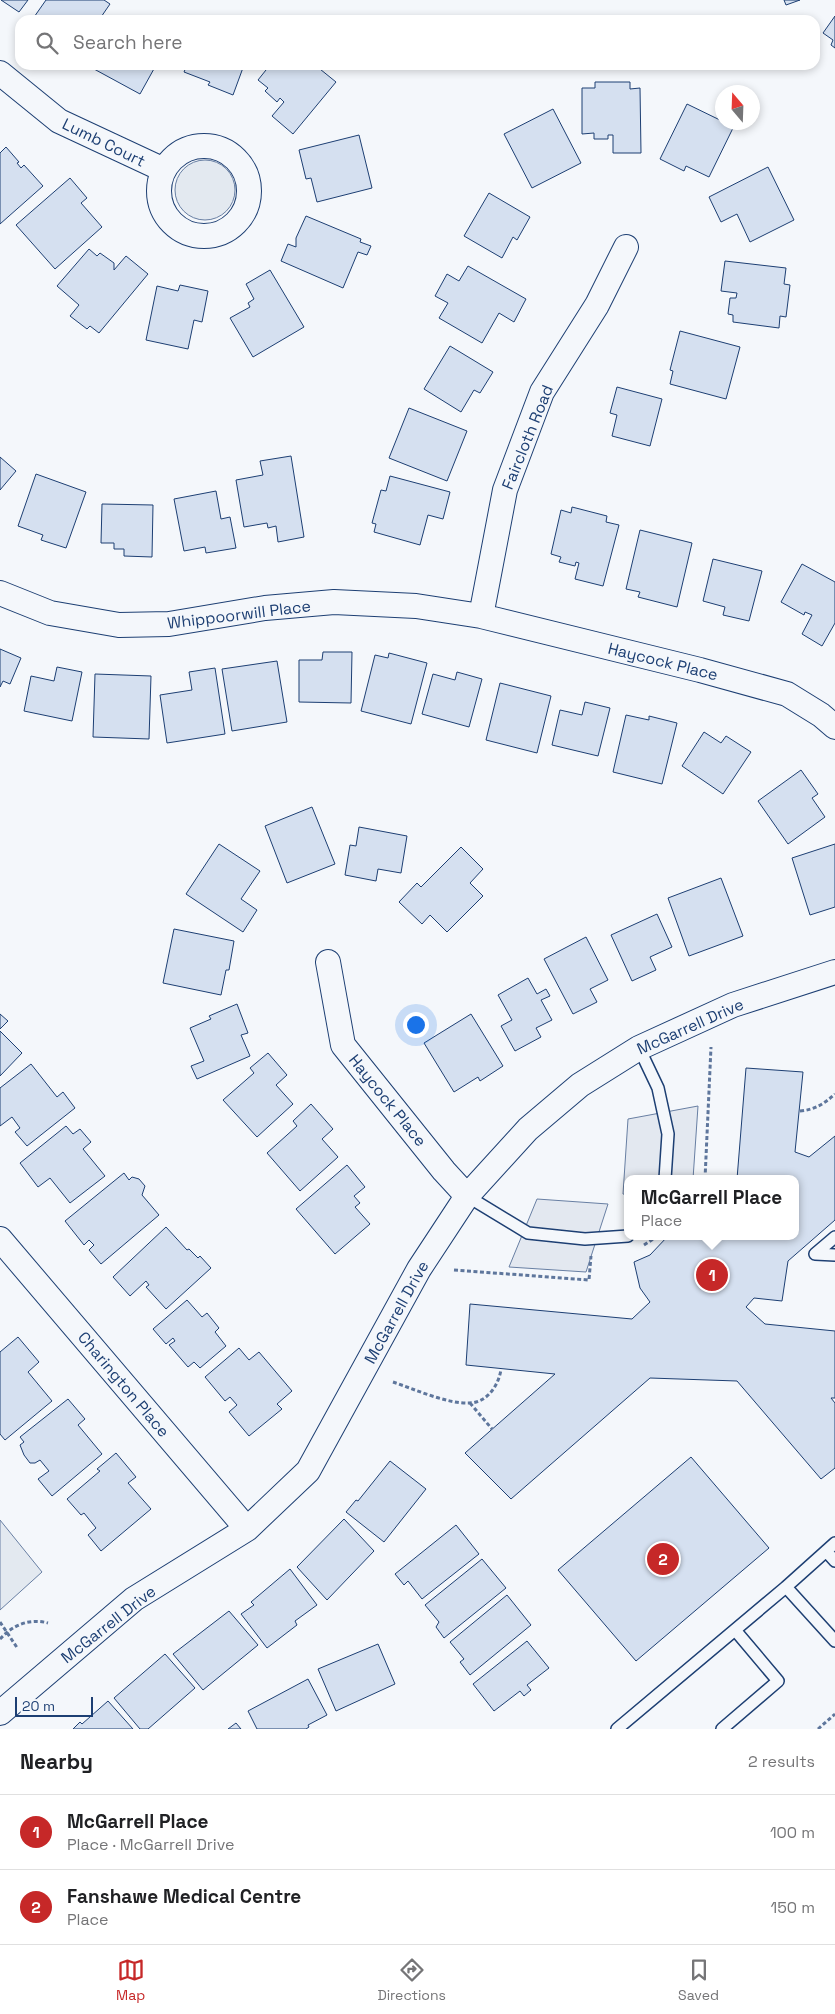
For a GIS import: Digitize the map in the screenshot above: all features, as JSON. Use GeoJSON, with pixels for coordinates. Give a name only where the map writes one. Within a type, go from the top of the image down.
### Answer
{"type":"FeatureCollection","features":[{"type":"Feature","properties":{"kind":"street","name":"Lumb Court"},"geometry":{"type":"LineString","coordinates":[[0,73],[59,121],[164,170]]}},
{"type":"Feature","properties":{"kind":"street","name":"Faircloth Road"},"geometry":{"type":"LineString","coordinates":[[481,616],[505,490],[542,392],[597,305],[626,247]]}},
{"type":"Feature","properties":{"kind":"street","name":"Whippoorwill Place"},"geometry":{"type":"LineString","coordinates":[[0,593],[50,613],[119,625],[169,624],[265,608],[334,602],[416,606],[481,616]]}},
{"type":"Feature","properties":{"kind":"street","name":"Haycock Place"},"geometry":{"type":"LineString","coordinates":[[481,616],[700,670],[787,694],[821,715],[835,727]]}},
{"type":"Feature","properties":{"kind":"street","name":"Haycock Place"},"geometry":{"type":"LineString","coordinates":[[328,962],[343,1045],[444,1171],[467,1196]]}},
{"type":"Feature","properties":{"kind":"street","name":"McGarrell Drive"},"geometry":{"type":"LineString","coordinates":[[0,1713],[134,1599],[247,1529],[308,1471],[419,1268],[467,1196],[528,1129],[580,1085],[638,1048],[733,1005],[835,972]]}},
{"type":"Feature","properties":{"kind":"street","name":"Charington Place"},"geometry":{"type":"LineString","coordinates":[[0,1239],[247,1529]]}},
{"type":"Feature","properties":{"kind":"lane"},"geometry":{"type":"LineString","coordinates":[[638,1048],[658,1088],[668,1134],[665,1175]]}},
{"type":"Feature","properties":{"kind":"lane"},"geometry":{"type":"LineString","coordinates":[[467,1196],[528,1233],[585,1239],[624,1236]]}},
{"type":"Feature","properties":{"kind":"lane"},"geometry":{"type":"LineString","coordinates":[[835,1237],[815,1254],[835,1255]]}},
{"type":"Feature","properties":{"kind":"lane"},"geometry":{"type":"LineString","coordinates":[[617,1729],[831,1547],[835,1561]]}},
{"type":"Feature","properties":{"kind":"lane"},"geometry":{"type":"LineString","coordinates":[[786,1587],[835,1641]]}},
{"type":"Feature","properties":{"kind":"lane"},"geometry":{"type":"LineString","coordinates":[[722,1729],[778,1681],[735,1630]]}},
{"type":"Feature","properties":{"kind":"path"},"geometry":{"type":"LineString","coordinates":[[705,1175],[711,1047]]}},
{"type":"Feature","properties":{"kind":"path"},"geometry":{"type":"LineString","coordinates":[[800,1110],[810,1110],[825,1103],[835,1094]]}},
{"type":"Feature","properties":{"kind":"path"},"geometry":{"type":"LineString","coordinates":[[638,1248],[651,1240]]}},
{"type":"Feature","properties":{"kind":"path"},"geometry":{"type":"LineString","coordinates":[[454,1270],[589,1280],[591,1255],[598,1255]]}},
{"type":"Feature","properties":{"kind":"path"},"geometry":{"type":"LineString","coordinates":[[393,1382],[451,1401],[470,1403],[481,1400],[495,1388],[502,1369]]}},
{"type":"Feature","properties":{"kind":"path"},"geometry":{"type":"LineString","coordinates":[[470,1403],[492,1429]]}},
{"type":"Feature","properties":{"kind":"path"},"geometry":{"type":"LineString","coordinates":[[0,1639],[16,1625],[31,1621],[48,1624]]}},
{"type":"Feature","properties":{"kind":"path"},"geometry":{"type":"LineString","coordinates":[[0,1622],[18,1649]]}},
{"type":"Feature","properties":{"kind":"path"},"geometry":{"type":"LineString","coordinates":[[818,1729],[835,1714]]}},
{"type":"Feature","properties":{"kind":"shaded area"},"geometry":{"type":"Polygon","coordinates":[[[205,160],[221,165],[226,169],[230,174],[235,190],[230,206],[226,211],[221,215],[205,220],[189,215],[184,211],[180,206],[175,190],[180,174],[184,169],[189,165],[205,160]]]}},
{"type":"Feature","properties":{"kind":"shaded area"},"geometry":{"type":"Polygon","coordinates":[[[698,1106],[693,1175],[624,1175],[628,1119],[698,1106]]]}},
{"type":"Feature","properties":{"kind":"shaded area"},"geometry":{"type":"Polygon","coordinates":[[[537,1199],[608,1204],[586,1272],[509,1267],[537,1199]]]}},
{"type":"Feature","properties":{"kind":"shaded area"},"geometry":{"type":"Polygon","coordinates":[[[0,1520],[42,1572],[0,1610],[0,1520]]]}},
{"type":"Feature","properties":{"kind":"building"},"geometry":{"type":"Polygon","coordinates":[[[1,0],[28,0],[19,12],[1,0]]]}},
{"type":"Feature","properties":{"kind":"building"},"geometry":{"type":"Polygon","coordinates":[[[46,0],[104,0],[110,4],[102,15],[36,15],[46,0]]]}},
{"type":"Feature","properties":{"kind":"building"},"geometry":{"type":"Polygon","coordinates":[[[784,0],[800,0],[786,5],[784,0]]]}},
{"type":"Feature","properties":{"kind":"building"},"geometry":{"type":"Polygon","coordinates":[[[835,16],[835,48],[831,45],[833,40],[823,33],[835,16]]]}},
{"type":"Feature","properties":{"kind":"building"},"geometry":{"type":"Polygon","coordinates":[[[96,70],[153,70],[140,94],[96,70]]]}},
{"type":"Feature","properties":{"kind":"building"},"geometry":{"type":"Polygon","coordinates":[[[185,70],[242,70],[233,95],[208,85],[210,82],[184,72],[185,70]]]}},
{"type":"Feature","properties":{"kind":"building"},"geometry":{"type":"Polygon","coordinates":[[[266,70],[321,70],[336,82],[293,134],[272,116],[284,102],[280,98],[277,102],[265,91],[268,88],[258,80],[266,70]]]}},
{"type":"Feature","properties":{"kind":"building"},"geometry":{"type":"Polygon","coordinates":[[[595,82],[630,82],[630,89],[640,88],[641,153],[613,153],[613,135],[608,135],[608,139],[594,139],[594,133],[582,134],[582,88],[595,88],[595,82]]]}},
{"type":"Feature","properties":{"kind":"building"},"geometry":{"type":"Polygon","coordinates":[[[687,104],[715,118],[715,130],[732,130],[709,177],[686,166],[684,171],[660,159],[687,104]]]}},
{"type":"Feature","properties":{"kind":"building"},"geometry":{"type":"Polygon","coordinates":[[[553,109],[581,163],[532,188],[504,134],[553,109]]]}},
{"type":"Feature","properties":{"kind":"building"},"geometry":{"type":"Polygon","coordinates":[[[359,135],[372,188],[317,202],[311,178],[306,179],[299,150],[359,135]]]}},
{"type":"Feature","properties":{"kind":"building"},"geometry":{"type":"Polygon","coordinates":[[[6,147],[19,162],[17,163],[21,168],[24,165],[43,186],[0,224],[0,153],[6,147]]]}},
{"type":"Feature","properties":{"kind":"building"},"geometry":{"type":"Polygon","coordinates":[[[768,167],[794,220],[750,242],[737,214],[721,222],[709,197],[768,167]]]}},
{"type":"Feature","properties":{"kind":"building"},"geometry":{"type":"Polygon","coordinates":[[[70,178],[87,198],[81,203],[102,227],[55,269],[16,225],[70,178]]]}},
{"type":"Feature","properties":{"kind":"building"},"geometry":{"type":"Polygon","coordinates":[[[489,193],[530,217],[517,240],[513,237],[502,258],[464,236],[489,193]]]}},
{"type":"Feature","properties":{"kind":"building"},"geometry":{"type":"Polygon","coordinates":[[[306,216],[361,239],[360,242],[371,246],[367,255],[358,252],[343,288],[281,261],[288,244],[296,247],[296,238],[306,216]]]}},
{"type":"Feature","properties":{"kind":"building"},"geometry":{"type":"Polygon","coordinates":[[[89,249],[97,256],[100,253],[114,263],[114,270],[126,256],[148,274],[99,333],[90,326],[87,329],[70,316],[79,305],[57,286],[89,249]]]}},
{"type":"Feature","properties":{"kind":"building"},"geometry":{"type":"Polygon","coordinates":[[[725,261],[786,268],[784,284],[790,285],[786,317],[780,316],[779,328],[733,322],[733,315],[728,314],[730,298],[736,298],[737,293],[721,291],[725,261]]]}},
{"type":"Feature","properties":{"kind":"building"},"geometry":{"type":"Polygon","coordinates":[[[468,266],[526,299],[514,322],[499,313],[482,343],[439,318],[448,303],[435,296],[447,274],[459,281],[468,266]]]}},
{"type":"Feature","properties":{"kind":"building"},"geometry":{"type":"Polygon","coordinates":[[[270,270],[304,327],[253,357],[230,318],[250,307],[248,303],[254,299],[246,284],[270,270]]]}},
{"type":"Feature","properties":{"kind":"building"},"geometry":{"type":"Polygon","coordinates":[[[180,285],[208,291],[202,322],[194,320],[188,349],[146,340],[157,286],[178,291],[180,285]]]}},
{"type":"Feature","properties":{"kind":"building"},"geometry":{"type":"Polygon","coordinates":[[[680,331],[740,347],[726,399],[670,384],[673,371],[670,370],[680,331]]]}},
{"type":"Feature","properties":{"kind":"building"},"geometry":{"type":"Polygon","coordinates":[[[450,346],[493,372],[480,393],[474,390],[461,412],[424,389],[450,346]]]}},
{"type":"Feature","properties":{"kind":"building"},"geometry":{"type":"Polygon","coordinates":[[[617,387],[662,399],[650,446],[612,436],[617,415],[610,413],[617,387]]]}},
{"type":"Feature","properties":{"kind":"building"},"geometry":{"type":"Polygon","coordinates":[[[409,408],[467,431],[447,481],[389,458],[409,408]]]}},
{"type":"Feature","properties":{"kind":"building"},"geometry":{"type":"Polygon","coordinates":[[[291,456],[304,537],[278,542],[276,526],[268,528],[267,523],[244,527],[236,480],[263,475],[260,461],[291,456]]]}},
{"type":"Feature","properties":{"kind":"building"},"geometry":{"type":"Polygon","coordinates":[[[0,457],[16,471],[0,490],[0,457]]]}},
{"type":"Feature","properties":{"kind":"building"},"geometry":{"type":"Polygon","coordinates":[[[36,474],[86,492],[66,548],[41,540],[43,535],[18,526],[36,474]]]}},
{"type":"Feature","properties":{"kind":"building"},"geometry":{"type":"Polygon","coordinates":[[[390,476],[450,492],[443,519],[428,515],[420,545],[374,532],[376,524],[372,523],[381,490],[386,491],[390,476]]]}},
{"type":"Feature","properties":{"kind":"building"},"geometry":{"type":"Polygon","coordinates":[[[216,491],[221,519],[230,517],[236,548],[206,553],[205,547],[184,551],[174,499],[216,491]]]}},
{"type":"Feature","properties":{"kind":"building"},"geometry":{"type":"Polygon","coordinates":[[[102,504],[153,505],[152,557],[124,556],[124,549],[114,549],[114,543],[101,543],[102,504]]]}},
{"type":"Feature","properties":{"kind":"building"},"geometry":{"type":"Polygon","coordinates":[[[572,507],[607,516],[606,522],[619,525],[603,586],[575,579],[579,563],[576,562],[575,566],[559,562],[561,557],[551,554],[561,510],[571,513],[572,507]]]}},
{"type":"Feature","properties":{"kind":"building"},"geometry":{"type":"Polygon","coordinates":[[[640,530],[692,543],[677,607],[638,597],[640,592],[626,589],[640,530]]]}},
{"type":"Feature","properties":{"kind":"building"},"geometry":{"type":"Polygon","coordinates":[[[713,559],[762,571],[749,621],[723,615],[725,607],[703,601],[713,559]]]}},
{"type":"Feature","properties":{"kind":"building"},"geometry":{"type":"Polygon","coordinates":[[[802,564],[835,582],[835,623],[822,646],[802,634],[812,615],[805,612],[804,615],[781,602],[802,564]]]}},
{"type":"Feature","properties":{"kind":"building"},"geometry":{"type":"Polygon","coordinates":[[[0,649],[21,658],[10,684],[3,681],[0,687],[0,649]]]}},
{"type":"Feature","properties":{"kind":"building"},"geometry":{"type":"Polygon","coordinates":[[[323,652],[352,652],[351,703],[299,702],[299,660],[322,660],[323,652]]]}},
{"type":"Feature","properties":{"kind":"building"},"geometry":{"type":"Polygon","coordinates":[[[389,653],[427,663],[411,724],[361,711],[375,655],[388,658],[389,653]]]}},
{"type":"Feature","properties":{"kind":"building"},"geometry":{"type":"Polygon","coordinates":[[[277,661],[287,722],[232,731],[222,669],[277,661]]]}},
{"type":"Feature","properties":{"kind":"building"},"geometry":{"type":"Polygon","coordinates":[[[57,667],[82,672],[72,721],[24,711],[31,676],[54,681],[57,667]]]}},
{"type":"Feature","properties":{"kind":"building"},"geometry":{"type":"Polygon","coordinates":[[[215,668],[225,734],[167,743],[160,695],[192,690],[189,672],[215,668]]]}},
{"type":"Feature","properties":{"kind":"building"},"geometry":{"type":"Polygon","coordinates":[[[457,672],[482,679],[469,727],[422,714],[433,674],[455,680],[457,672]]]}},
{"type":"Feature","properties":{"kind":"building"},"geometry":{"type":"Polygon","coordinates":[[[95,674],[151,676],[149,739],[93,737],[95,674]]]}},
{"type":"Feature","properties":{"kind":"building"},"geometry":{"type":"Polygon","coordinates":[[[500,683],[551,696],[537,753],[486,740],[500,683]]]}},
{"type":"Feature","properties":{"kind":"building"},"geometry":{"type":"Polygon","coordinates":[[[585,702],[610,708],[598,756],[552,745],[560,710],[582,715],[585,702]]]}},
{"type":"Feature","properties":{"kind":"building"},"geometry":{"type":"Polygon","coordinates":[[[626,715],[649,720],[649,716],[677,723],[662,784],[613,772],[626,715]]]}},
{"type":"Feature","properties":{"kind":"building"},"geometry":{"type":"Polygon","coordinates":[[[704,732],[721,743],[726,736],[751,752],[723,794],[682,766],[704,732]]]}},
{"type":"Feature","properties":{"kind":"building"},"geometry":{"type":"Polygon","coordinates":[[[801,770],[818,794],[812,798],[825,817],[788,844],[758,801],[801,770]]]}},
{"type":"Feature","properties":{"kind":"building"},"geometry":{"type":"Polygon","coordinates":[[[312,807],[335,864],[287,883],[265,826],[312,807]]]}},
{"type":"Feature","properties":{"kind":"building"},"geometry":{"type":"Polygon","coordinates":[[[359,827],[407,836],[401,873],[378,869],[376,881],[345,875],[350,845],[356,846],[359,827]]]}},
{"type":"Feature","properties":{"kind":"building"},"geometry":{"type":"Polygon","coordinates":[[[219,844],[260,871],[241,899],[257,910],[243,932],[186,894],[219,844]]]}},
{"type":"Feature","properties":{"kind":"building"},"geometry":{"type":"Polygon","coordinates":[[[835,844],[835,907],[810,915],[792,858],[835,844]]]}},
{"type":"Feature","properties":{"kind":"building"},"geometry":{"type":"Polygon","coordinates":[[[461,847],[483,869],[470,883],[483,896],[447,932],[430,915],[422,924],[399,902],[417,883],[421,887],[461,847]]]}},
{"type":"Feature","properties":{"kind":"building"},"geometry":{"type":"Polygon","coordinates":[[[721,878],[743,936],[689,956],[668,898],[721,878]]]}},
{"type":"Feature","properties":{"kind":"building"},"geometry":{"type":"Polygon","coordinates":[[[657,914],[672,947],[650,957],[656,970],[632,981],[611,935],[657,914]]]}},
{"type":"Feature","properties":{"kind":"building"},"geometry":{"type":"Polygon","coordinates":[[[174,929],[234,941],[229,970],[226,970],[221,995],[163,983],[174,929]]]}},
{"type":"Feature","properties":{"kind":"building"},"geometry":{"type":"Polygon","coordinates":[[[586,937],[608,980],[590,989],[597,1002],[573,1014],[544,959],[586,937]]]}},
{"type":"Feature","properties":{"kind":"building"},"geometry":{"type":"Polygon","coordinates":[[[528,978],[537,994],[546,989],[550,996],[541,1000],[552,1020],[536,1028],[541,1037],[515,1051],[501,1026],[512,1020],[498,995],[528,978]]]}},
{"type":"Feature","properties":{"kind":"building"},"geometry":{"type":"Polygon","coordinates":[[[237,1004],[248,1033],[241,1035],[250,1056],[197,1079],[191,1066],[204,1061],[190,1028],[211,1019],[209,1016],[237,1004]]]}},
{"type":"Feature","properties":{"kind":"building"},"geometry":{"type":"Polygon","coordinates":[[[0,1014],[8,1021],[0,1029],[0,1014]]]}},
{"type":"Feature","properties":{"kind":"building"},"geometry":{"type":"Polygon","coordinates":[[[471,1014],[503,1066],[480,1081],[478,1077],[454,1092],[424,1043],[471,1014]]]}},
{"type":"Feature","properties":{"kind":"building"},"geometry":{"type":"Polygon","coordinates":[[[0,1031],[22,1053],[0,1076],[0,1031]]]}},
{"type":"Feature","properties":{"kind":"building"},"geometry":{"type":"Polygon","coordinates":[[[268,1053],[287,1075],[276,1085],[293,1104],[257,1137],[223,1100],[254,1073],[250,1068],[268,1053]]]}},
{"type":"Feature","properties":{"kind":"building"},"geometry":{"type":"Polygon","coordinates":[[[31,1064],[57,1097],[63,1092],[75,1108],[27,1146],[15,1132],[20,1128],[12,1117],[0,1126],[0,1088],[31,1064]]]}},
{"type":"Feature","properties":{"kind":"building"},"geometry":{"type":"Polygon","coordinates":[[[746,1068],[803,1072],[795,1152],[809,1157],[835,1136],[835,1220],[788,1261],[782,1301],[754,1298],[746,1307],[765,1324],[835,1331],[835,1398],[831,1398],[835,1403],[835,1468],[821,1479],[737,1381],[650,1378],[511,1499],[465,1453],[555,1374],[466,1365],[470,1304],[632,1319],[650,1302],[640,1288],[634,1262],[650,1255],[664,1240],[799,1240],[799,1175],[737,1175],[746,1068]]]}},
{"type":"Feature","properties":{"kind":"building"},"geometry":{"type":"Polygon","coordinates":[[[311,1104],[333,1129],[322,1139],[338,1157],[300,1191],[267,1153],[297,1126],[293,1121],[311,1104]]]}},
{"type":"Feature","properties":{"kind":"building"},"geometry":{"type":"Polygon","coordinates":[[[66,1126],[73,1134],[80,1129],[91,1142],[83,1149],[105,1176],[70,1203],[50,1178],[38,1187],[20,1163],[66,1126]]]}},
{"type":"Feature","properties":{"kind":"building"},"geometry":{"type":"Polygon","coordinates":[[[347,1165],[365,1187],[354,1196],[360,1203],[355,1207],[370,1224],[335,1254],[296,1209],[347,1165]]]}},
{"type":"Feature","properties":{"kind":"building"},"geometry":{"type":"Polygon","coordinates":[[[124,1173],[129,1180],[132,1177],[139,1179],[145,1186],[142,1195],[159,1215],[101,1264],[89,1250],[94,1245],[89,1240],[84,1245],[65,1221],[124,1173]]]}},
{"type":"Feature","properties":{"kind":"building"},"geometry":{"type":"Polygon","coordinates":[[[166,1227],[187,1250],[189,1249],[198,1258],[200,1256],[211,1268],[166,1309],[146,1287],[149,1285],[146,1281],[130,1296],[113,1277],[166,1227]]]}},
{"type":"Feature","properties":{"kind":"building"},"geometry":{"type":"Polygon","coordinates":[[[187,1300],[202,1317],[207,1313],[219,1328],[215,1332],[226,1346],[200,1368],[194,1362],[188,1367],[169,1345],[175,1341],[173,1338],[166,1344],[153,1329],[187,1300]]]}},
{"type":"Feature","properties":{"kind":"building"},"geometry":{"type":"Polygon","coordinates":[[[18,1337],[39,1362],[28,1372],[52,1401],[5,1440],[0,1434],[0,1352],[18,1337]]]}},
{"type":"Feature","properties":{"kind":"building"},"geometry":{"type":"Polygon","coordinates":[[[239,1348],[249,1360],[259,1352],[292,1391],[277,1404],[282,1409],[249,1436],[229,1412],[237,1405],[230,1397],[225,1401],[205,1377],[239,1348]]]}},
{"type":"Feature","properties":{"kind":"building"},"geometry":{"type":"Polygon","coordinates":[[[68,1399],[85,1419],[78,1425],[102,1454],[52,1496],[38,1479],[49,1471],[40,1460],[30,1463],[20,1445],[24,1442],[20,1437],[68,1399]]]}},
{"type":"Feature","properties":{"kind":"building"},"geometry":{"type":"Polygon","coordinates":[[[116,1453],[136,1477],[128,1483],[151,1509],[101,1551],[88,1535],[96,1528],[84,1513],[81,1515],[67,1499],[100,1471],[97,1469],[116,1453]]]}},
{"type":"Feature","properties":{"kind":"building"},"geometry":{"type":"Polygon","coordinates":[[[691,1457],[769,1548],[636,1661],[558,1570],[691,1457]]]}},
{"type":"Feature","properties":{"kind":"building"},"geometry":{"type":"Polygon","coordinates":[[[390,1461],[426,1489],[384,1542],[346,1512],[356,1500],[358,1501],[390,1461]]]}},
{"type":"Feature","properties":{"kind":"building"},"geometry":{"type":"Polygon","coordinates":[[[344,1519],[374,1551],[327,1600],[297,1567],[344,1519]]]}},
{"type":"Feature","properties":{"kind":"building"},"geometry":{"type":"Polygon","coordinates":[[[456,1525],[479,1554],[422,1599],[408,1581],[404,1585],[395,1574],[456,1525]]]}},
{"type":"Feature","properties":{"kind":"building"},"geometry":{"type":"Polygon","coordinates":[[[482,1559],[506,1588],[444,1638],[436,1627],[439,1622],[425,1605],[482,1559]]]}},
{"type":"Feature","properties":{"kind":"building"},"geometry":{"type":"Polygon","coordinates":[[[290,1569],[317,1605],[295,1621],[297,1625],[267,1648],[241,1614],[254,1605],[251,1602],[290,1569]]]}},
{"type":"Feature","properties":{"kind":"building"},"geometry":{"type":"Polygon","coordinates":[[[507,1595],[531,1625],[470,1675],[460,1662],[464,1659],[450,1642],[507,1595]]]}},
{"type":"Feature","properties":{"kind":"building"},"geometry":{"type":"Polygon","coordinates":[[[229,1611],[258,1645],[203,1690],[173,1654],[229,1611]]]}},
{"type":"Feature","properties":{"kind":"building"},"geometry":{"type":"Polygon","coordinates":[[[527,1641],[549,1668],[527,1685],[531,1690],[524,1696],[520,1691],[494,1711],[473,1684],[527,1641]]]}},
{"type":"Feature","properties":{"kind":"building"},"geometry":{"type":"Polygon","coordinates":[[[378,1644],[395,1684],[336,1711],[318,1669],[378,1644]]]}},
{"type":"Feature","properties":{"kind":"building"},"geometry":{"type":"Polygon","coordinates":[[[165,1654],[195,1688],[148,1729],[140,1729],[114,1698],[165,1654]]]}},
{"type":"Feature","properties":{"kind":"building"},"geometry":{"type":"Polygon","coordinates":[[[308,1679],[327,1715],[308,1725],[309,1727],[306,1729],[257,1729],[248,1711],[308,1679]]]}},
{"type":"Feature","properties":{"kind":"building"},"geometry":{"type":"Polygon","coordinates":[[[108,1701],[133,1729],[73,1729],[80,1722],[82,1724],[108,1701]]]}},
{"type":"Feature","properties":{"kind":"building"},"geometry":{"type":"Polygon","coordinates":[[[236,1723],[241,1729],[228,1729],[236,1723]]]}},
{"type":"Feature","properties":{"kind":"place","name":"McGarrell Place"},"geometry":{"type":"Point","coordinates":[712,1275]}},
{"type":"Feature","properties":{"kind":"place","name":"Fanshawe Medical Centre"},"geometry":{"type":"Point","coordinates":[663,1559]}}]}
